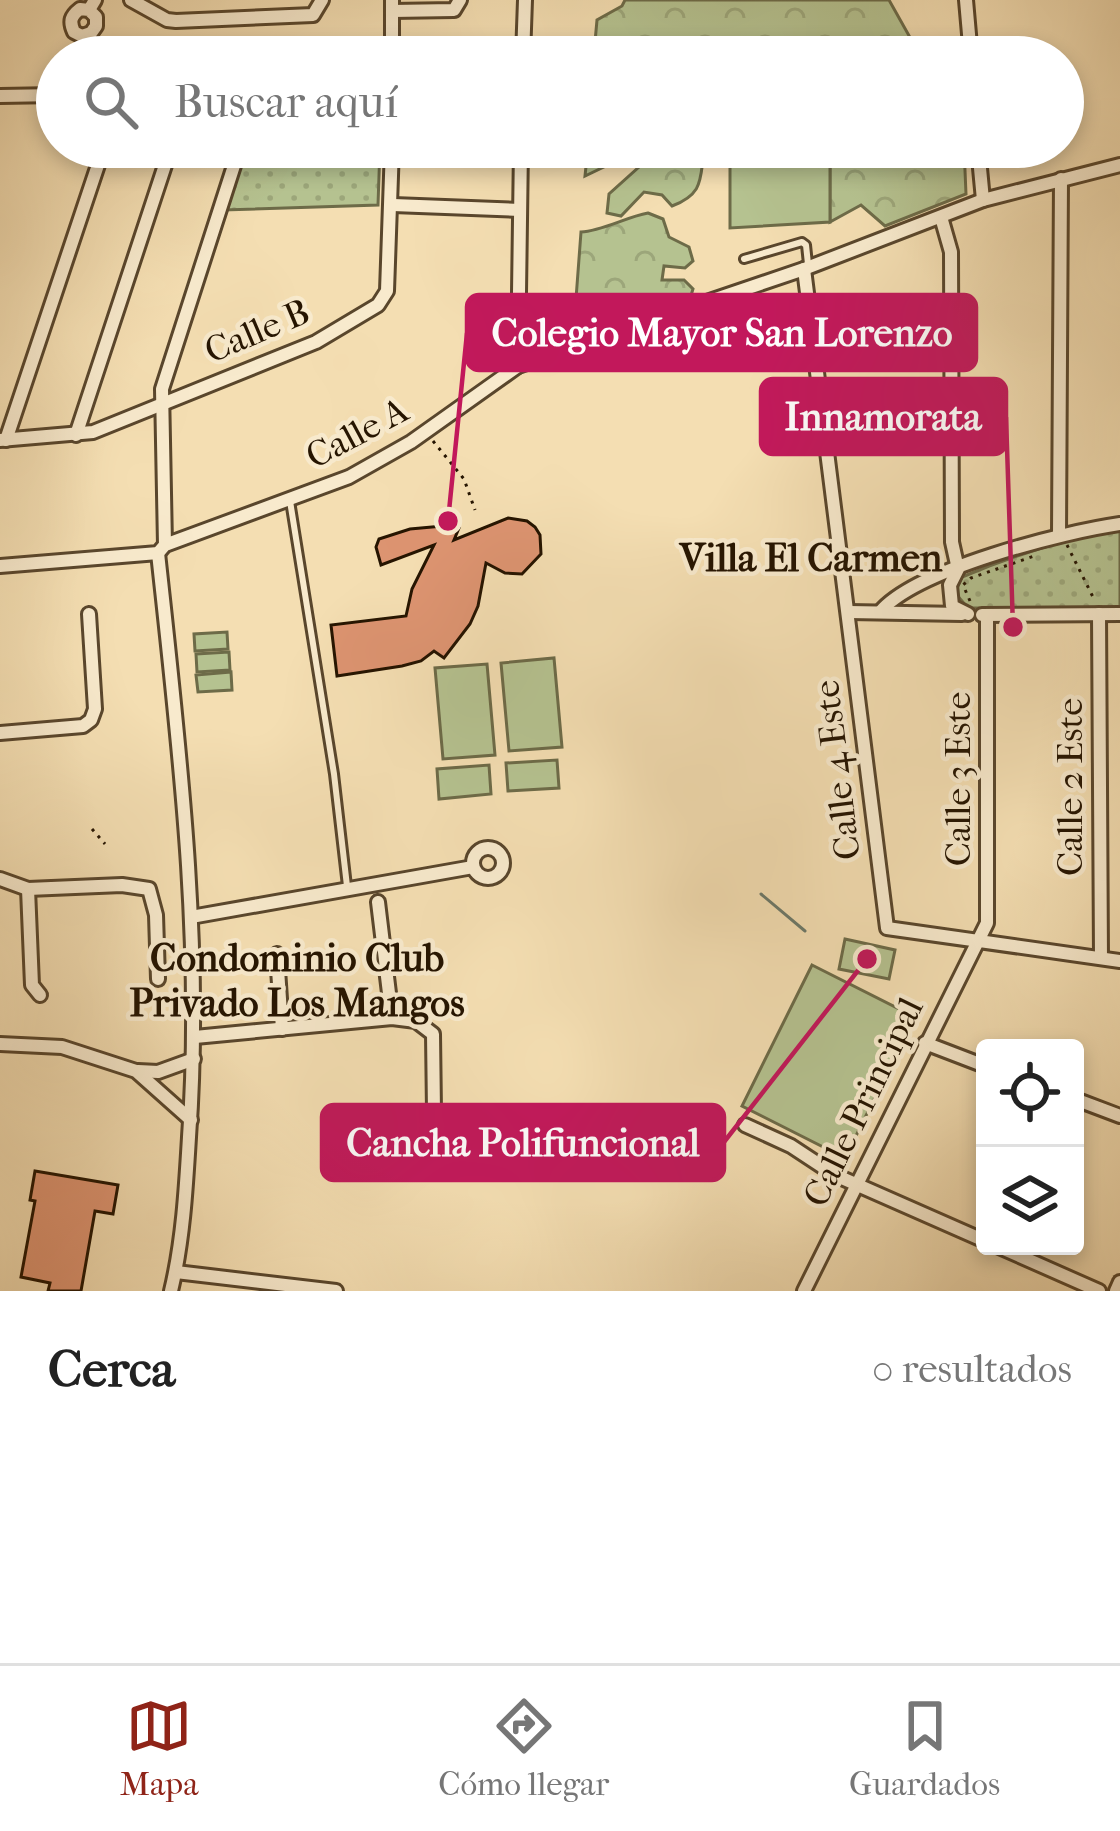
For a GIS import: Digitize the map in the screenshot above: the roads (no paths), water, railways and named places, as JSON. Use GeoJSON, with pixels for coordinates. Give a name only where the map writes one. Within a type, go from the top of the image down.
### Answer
{"type":"FeatureCollection","features":[{"type":"Feature","properties":{"kind":"street"},"geometry":{"type":"LineString","coordinates":[[131,0],[176,21],[313,15],[322,0]]}},
{"type":"Feature","properties":{"kind":"street"},"geometry":{"type":"LineString","coordinates":[[392,6],[454,10],[460,0]]}},
{"type":"Feature","properties":{"kind":"street"},"geometry":{"type":"LineString","coordinates":[[524,36],[525,0]]}},
{"type":"Feature","properties":{"kind":"street"},"geometry":{"type":"LineString","coordinates":[[966,0],[969,36]]}},
{"type":"Feature","properties":{"kind":"street"},"geometry":{"type":"LineString","coordinates":[[0,96],[36,95]]}},
{"type":"Feature","properties":{"kind":"street","name":"Calle A"},"geometry":{"type":"LineString","coordinates":[[0,566],[162,549],[336,483],[411,442],[518,366],[806,268],[982,200],[1120,165]]}},
{"type":"Feature","properties":{"kind":"street"},"geometry":{"type":"LineString","coordinates":[[3,440],[97,168]]}},
{"type":"Feature","properties":{"kind":"street"},"geometry":{"type":"LineString","coordinates":[[76,436],[164,168]]}},
{"type":"Feature","properties":{"kind":"street"},"geometry":{"type":"LineString","coordinates":[[171,1291],[195,1037],[162,549],[162,403],[166,376],[232,168]]}},
{"type":"Feature","properties":{"kind":"street","name":"Calle B"},"geometry":{"type":"LineString","coordinates":[[3,440],[93,432],[316,342],[378,305],[387,291],[392,168]]}},
{"type":"Feature","properties":{"kind":"street"},"geometry":{"type":"LineString","coordinates":[[518,366],[521,168]]}},
{"type":"Feature","properties":{"kind":"street"},"geometry":{"type":"LineString","coordinates":[[980,168],[982,200]]}},
{"type":"Feature","properties":{"kind":"street"},"geometry":{"type":"LineString","coordinates":[[1060,178],[1063,540]]}},
{"type":"Feature","properties":{"kind":"street"},"geometry":{"type":"LineString","coordinates":[[393,205],[520,210]]}},
{"type":"Feature","properties":{"kind":"street"},"geometry":{"type":"LineString","coordinates":[[940,217],[951,252],[952,542],[958,569],[949,596],[952,606],[968,614]]}},
{"type":"Feature","properties":{"kind":"street","name":"Calle 4 Este"},"geometry":{"type":"LineString","coordinates":[[806,268],[885,920],[890,930],[977,940]]}},
{"type":"Feature","properties":{"kind":"street"},"geometry":{"type":"LineString","coordinates":[[880,611],[895,597],[958,569],[1120,524]]}},
{"type":"Feature","properties":{"kind":"street"},"geometry":{"type":"LineString","coordinates":[[849,612],[968,614],[1101,607],[1120,614]]}},
{"type":"Feature","properties":{"kind":"street","name":"Calle 2 Este"},"geometry":{"type":"LineString","coordinates":[[1101,607],[1101,958]]}},
{"type":"Feature","properties":{"kind":"street","name":"Calle 3 Este"},"geometry":{"type":"LineString","coordinates":[[977,940],[989,902],[984,610]]}},
{"type":"Feature","properties":{"kind":"street"},"geometry":{"type":"LineString","coordinates":[[0,733],[83,726],[92,720],[89,614]]}},
{"type":"Feature","properties":{"kind":"street"},"geometry":{"type":"LineString","coordinates":[[190,917],[473,867]]}},
{"type":"Feature","properties":{"kind":"street"},"geometry":{"type":"LineString","coordinates":[[0,879],[28,889],[122,885],[149,889],[156,915],[158,979]]}},
{"type":"Feature","properties":{"kind":"street"},"geometry":{"type":"LineString","coordinates":[[28,889],[32,985],[40,995]]}},
{"type":"Feature","properties":{"kind":"street"},"geometry":{"type":"LineString","coordinates":[[378,902],[392,1018]]}},
{"type":"Feature","properties":{"kind":"street"},"geometry":{"type":"LineString","coordinates":[[977,940],[1120,961]]}},
{"type":"Feature","properties":{"kind":"street","name":"Calle Principal"},"geometry":{"type":"LineString","coordinates":[[804,1291],[977,940]]}},
{"type":"Feature","properties":{"kind":"street"},"geometry":{"type":"LineString","coordinates":[[277,954],[282,1029]]}},
{"type":"Feature","properties":{"kind":"street"},"geometry":{"type":"LineString","coordinates":[[195,1037],[392,1018],[416,1021],[433,1034],[434,1112]]}},
{"type":"Feature","properties":{"kind":"street"},"geometry":{"type":"LineString","coordinates":[[925,1043],[976,1063]]}},
{"type":"Feature","properties":{"kind":"street"},"geometry":{"type":"LineString","coordinates":[[0,1044],[62,1047],[136,1071],[158,1072],[194,1059]]}},
{"type":"Feature","properties":{"kind":"street"},"geometry":{"type":"LineString","coordinates":[[136,1071],[190,1120]]}},
{"type":"Feature","properties":{"kind":"street"},"geometry":{"type":"LineString","coordinates":[[1084,1102],[1120,1116]]}},
{"type":"Feature","properties":{"kind":"street"},"geometry":{"type":"LineString","coordinates":[[745,1125],[854,1184],[976,1237]]}},
{"type":"Feature","properties":{"kind":"street"},"geometry":{"type":"LineString","coordinates":[[1018,1255],[1100,1291]]}},
{"type":"Feature","properties":{"kind":"street"},"geometry":{"type":"LineString","coordinates":[[176,1272],[336,1291]]}},
{"type":"Feature","properties":{"kind":"street"},"geometry":{"type":"LineString","coordinates":[[1115,1291],[1120,1282]]}},
{"type":"Feature","properties":{"kind":"lane"},"geometry":{"type":"LineString","coordinates":[[744,259],[802,242],[806,268]]}},
{"type":"Feature","properties":{"kind":"lane"},"geometry":{"type":"LineString","coordinates":[[290,500],[334,774],[346,886]]}},
{"type":"Feature","properties":{"kind":"waterway"},"geometry":{"type":"LineString","coordinates":[[761,894],[805,931]]}},
{"type":"Feature","properties":{"kind":"place","name":"Colegio Mayor San Lorenzo"},"geometry":{"type":"Point","coordinates":[448,521]}},
{"type":"Feature","properties":{"kind":"place","name":"Innamorata"},"geometry":{"type":"Point","coordinates":[1013,627]}},
{"type":"Feature","properties":{"kind":"place","name":"Cancha Polifuncional"},"geometry":{"type":"Point","coordinates":[867,959]}},
{"type":"Feature","properties":{"kind":"district","name":"Villa El Carmen"},"geometry":{"type":"Point","coordinates":[811,558]}},
{"type":"Feature","properties":{"kind":"district","name":"Condominio Club Privado Los Mangos"},"geometry":{"type":"Point","coordinates":[297,980]}}]}
